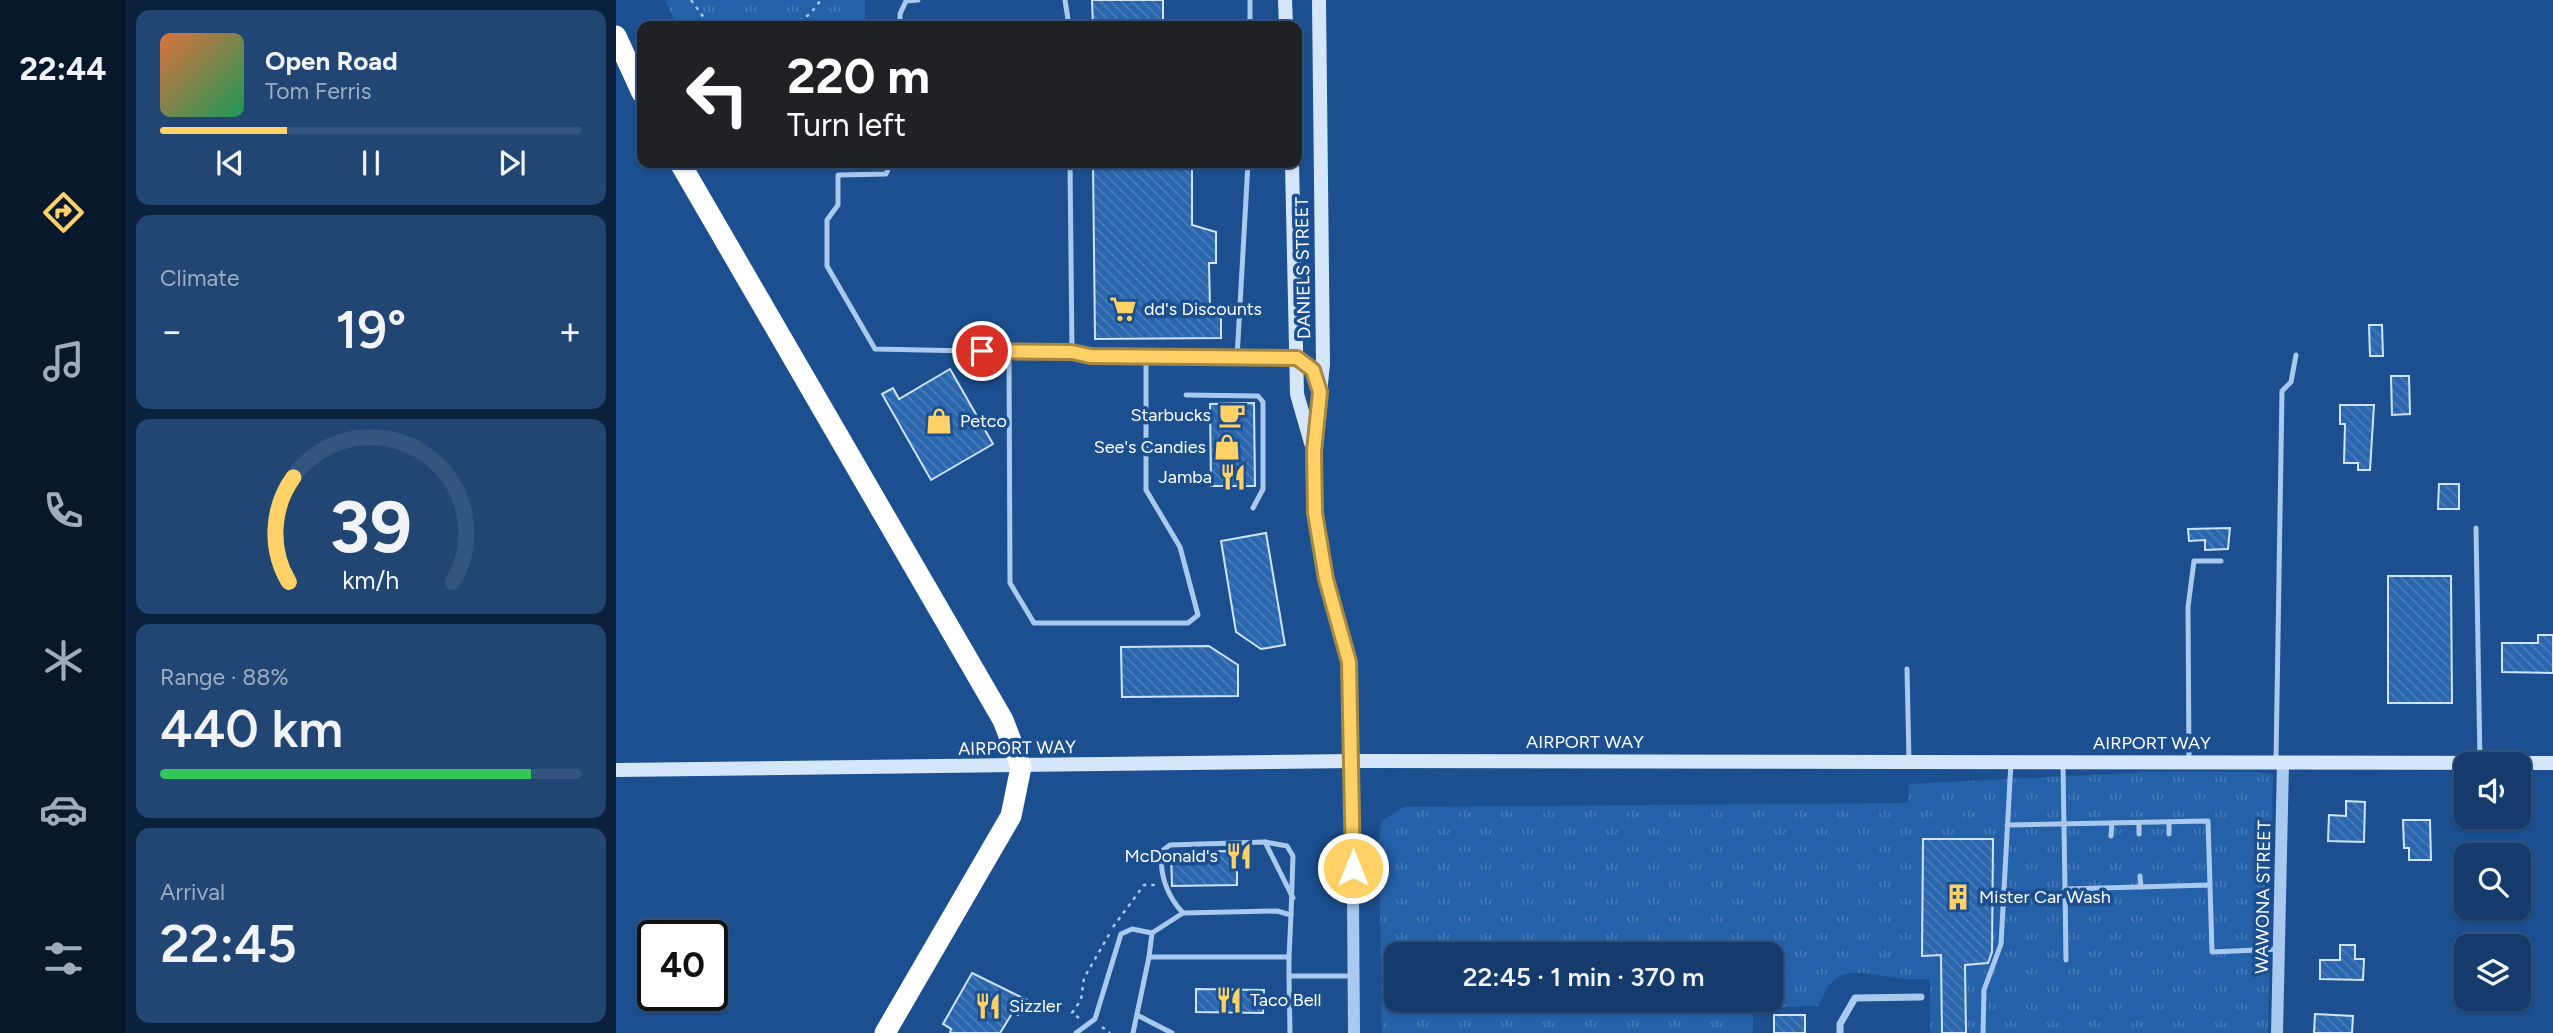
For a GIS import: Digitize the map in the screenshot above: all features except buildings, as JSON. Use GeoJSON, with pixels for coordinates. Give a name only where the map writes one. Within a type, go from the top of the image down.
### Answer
{"type":"FeatureCollection","features":[{"type":"Feature","properties":{"kind":"highway"},"geometry":{"type":"LineString","coordinates":[[616,36],[637,82]]}},
{"type":"Feature","properties":{"kind":"highway"},"geometry":{"type":"LineString","coordinates":[[683,168],[1003,719],[1021,767],[1011,816],[885,1033]]}},
{"type":"Feature","properties":{"kind":"main road"},"geometry":{"type":"LineString","coordinates":[[1285,0],[1286,21]]}},
{"type":"Feature","properties":{"kind":"main road","name":"DANIELS STREET"},"geometry":{"type":"LineString","coordinates":[[1319,0],[1323,364],[1314,451],[1315,513],[1326,579],[1349,662],[1352,761]]}},
{"type":"Feature","properties":{"kind":"main road","name":"DANIELS STREET"},"geometry":{"type":"LineString","coordinates":[[1292,168],[1297,394],[1314,451]]}},
{"type":"Feature","properties":{"kind":"main road","name":"AIRPORT WAY"},"geometry":{"type":"LineString","coordinates":[[616,770],[1352,761],[2454,764]]}},
{"type":"Feature","properties":{"kind":"main road","name":"AIRPORT WAY"},"geometry":{"type":"LineString","coordinates":[[2531,764],[2553,764]]}},
{"type":"Feature","properties":{"kind":"street","name":"DANIELS STREET"},"geometry":{"type":"LineString","coordinates":[[1352,761],[1354,1033]]}},
{"type":"Feature","properties":{"kind":"street","name":"WAWONA STREET"},"geometry":{"type":"LineString","coordinates":[[2277,1033],[2280,763]]}},
{"type":"Feature","properties":{"kind":"street"},"geometry":{"type":"LineString","coordinates":[[1840,1033],[1840,1024],[1855,998],[1921,997]]}},
{"type":"Feature","properties":{"kind":"lane"},"geometry":{"type":"LineString","coordinates":[[900,21],[906,1],[918,0]]}},
{"type":"Feature","properties":{"kind":"lane"},"geometry":{"type":"LineString","coordinates":[[1065,0],[1068,21]]}},
{"type":"Feature","properties":{"kind":"lane"},"geometry":{"type":"LineString","coordinates":[[1250,0],[1250,21]]}},
{"type":"Feature","properties":{"kind":"lane"},"geometry":{"type":"LineString","coordinates":[[889,168],[886,174],[838,175],[838,205],[827,220],[827,266],[875,349],[1072,352],[1090,356],[1297,358],[1313,370],[1320,392]]}},
{"type":"Feature","properties":{"kind":"lane"},"geometry":{"type":"LineString","coordinates":[[1070,168],[1072,352]]}},
{"type":"Feature","properties":{"kind":"lane"},"geometry":{"type":"LineString","coordinates":[[1237,358],[1248,168]]}},
{"type":"Feature","properties":{"kind":"lane"},"geometry":{"type":"LineString","coordinates":[[1009,351],[1010,583],[1034,623],[1188,623],[1198,615],[1180,547],[1146,490],[1146,357]]}},
{"type":"Feature","properties":{"kind":"lane"},"geometry":{"type":"LineString","coordinates":[[2280,763],[2282,391],[2291,382],[2296,355]]}},
{"type":"Feature","properties":{"kind":"lane"},"geometry":{"type":"LineString","coordinates":[[1186,394],[1258,396],[1263,402],[1263,489],[1253,508]]}},
{"type":"Feature","properties":{"kind":"lane"},"geometry":{"type":"LineString","coordinates":[[2476,528],[2480,752]]}},
{"type":"Feature","properties":{"kind":"lane"},"geometry":{"type":"LineString","coordinates":[[2189,763],[2188,607],[2194,561],[2221,561]]}},
{"type":"Feature","properties":{"kind":"lane"},"geometry":{"type":"LineString","coordinates":[[1907,669],[1909,762]]}},
{"type":"Feature","properties":{"kind":"lane"},"geometry":{"type":"LineString","coordinates":[[1983,1033],[1984,990],[2001,944],[2011,762]]}},
{"type":"Feature","properties":{"kind":"lane"},"geometry":{"type":"LineString","coordinates":[[2063,762],[2066,960]]}},
{"type":"Feature","properties":{"kind":"lane"},"geometry":{"type":"LineString","coordinates":[[2007,825],[2064,826],[2208,821],[2212,952],[2279,949]]}},
{"type":"Feature","properties":{"kind":"lane"},"geometry":{"type":"LineString","coordinates":[[2169,822],[2169,834]]}},
{"type":"Feature","properties":{"kind":"lane"},"geometry":{"type":"LineString","coordinates":[[2111,836],[2112,823]]}},
{"type":"Feature","properties":{"kind":"lane"},"geometry":{"type":"LineString","coordinates":[[2139,823],[2139,834]]}},
{"type":"Feature","properties":{"kind":"lane"},"geometry":{"type":"LineString","coordinates":[[1265,842],[1293,898]]}},
{"type":"Feature","properties":{"kind":"lane"},"geometry":{"type":"LineString","coordinates":[[1183,912],[1170,899],[1160,864],[1162,851],[1170,845],[1265,842],[1287,846],[1293,856],[1289,957],[1290,1033]]}},
{"type":"Feature","properties":{"kind":"lane"},"geometry":{"type":"LineString","coordinates":[[2140,876],[2141,887]]}},
{"type":"Feature","properties":{"kind":"lane"},"geometry":{"type":"LineString","coordinates":[[2169,876],[2169,886]]}},
{"type":"Feature","properties":{"kind":"lane"},"geometry":{"type":"LineString","coordinates":[[2112,877],[2112,887]]}},
{"type":"Feature","properties":{"kind":"lane"},"geometry":{"type":"LineString","coordinates":[[2066,889],[2210,885]]}},
{"type":"Feature","properties":{"kind":"lane"},"geometry":{"type":"LineString","coordinates":[[1076,1033],[1083,1031],[1095,1019],[1121,934],[1132,929],[1152,933],[1183,912],[1277,911],[1291,915]]}},
{"type":"Feature","properties":{"kind":"lane"},"geometry":{"type":"LineString","coordinates":[[1133,1033],[1139,1016],[1152,933]]}},
{"type":"Feature","properties":{"kind":"lane"},"geometry":{"type":"LineString","coordinates":[[1149,957],[1289,957]]}},
{"type":"Feature","properties":{"kind":"lane"},"geometry":{"type":"LineString","coordinates":[[1289,976],[1354,976]]}},
{"type":"Feature","properties":{"kind":"lane"},"geometry":{"type":"LineString","coordinates":[[1139,1016],[1159,1030],[1172,1033]]}},
{"type":"Feature","properties":{"kind":"path"},"geometry":{"type":"LineString","coordinates":[[691,0],[706,21]]}},
{"type":"Feature","properties":{"kind":"path"},"geometry":{"type":"LineString","coordinates":[[800,21],[821,0]]}},
{"type":"Feature","properties":{"kind":"green space"},"geometry":{"type":"Polygon","coordinates":[[[665,0],[865,0],[865,19],[858,21],[675,21],[665,0]]]}},
{"type":"Feature","properties":{"kind":"green space"},"geometry":{"type":"Polygon","coordinates":[[[2149,772],[2258,772],[2273,775],[2268,1033],[1930,1033],[1930,979],[1905,979],[1860,973],[1849,973],[1832,982],[1819,1006],[1783,1007],[1783,942],[1384,942],[1384,1012],[1753,1012],[1753,1033],[1382,1033],[1379,839],[1382,821],[1404,807],[1908,803],[1909,784],[2149,772]]]}},
{"type":"Feature","properties":{"kind":"place","name":"dd's Discounts"},"geometry":{"type":"Point","coordinates":[1123,309]}},
{"type":"Feature","properties":{"kind":"place","name":"Starbucks"},"geometry":{"type":"Point","coordinates":[1232,415]}},
{"type":"Feature","properties":{"kind":"place","name":"Petco"},"geometry":{"type":"Point","coordinates":[939,421]}},
{"type":"Feature","properties":{"kind":"place","name":"See's Candies"},"geometry":{"type":"Point","coordinates":[1227,447]}},
{"type":"Feature","properties":{"kind":"place","name":"Jamba"},"geometry":{"type":"Point","coordinates":[1233,477]}},
{"type":"Feature","properties":{"kind":"place","name":"McDonald's"},"geometry":{"type":"Point","coordinates":[1239,856]}},
{"type":"Feature","properties":{"kind":"place","name":"Mister Car Wash"},"geometry":{"type":"Point","coordinates":[1958,897]}},
{"type":"Feature","properties":{"kind":"place","name":"Taco Bell"},"geometry":{"type":"Point","coordinates":[1229,1000]}},
{"type":"Feature","properties":{"kind":"place","name":"Sizzler"},"geometry":{"type":"Point","coordinates":[988,1006]}},
{"type":"Feature","properties":{"kind":"route"},"geometry":{"type":"LineString","coordinates":[[982,351],[1072,352],[1090,356],[1297,358],[1313,370],[1320,392],[1314,451],[1315,513],[1326,579],[1349,662],[1352,704],[1353,868]]}}]}
